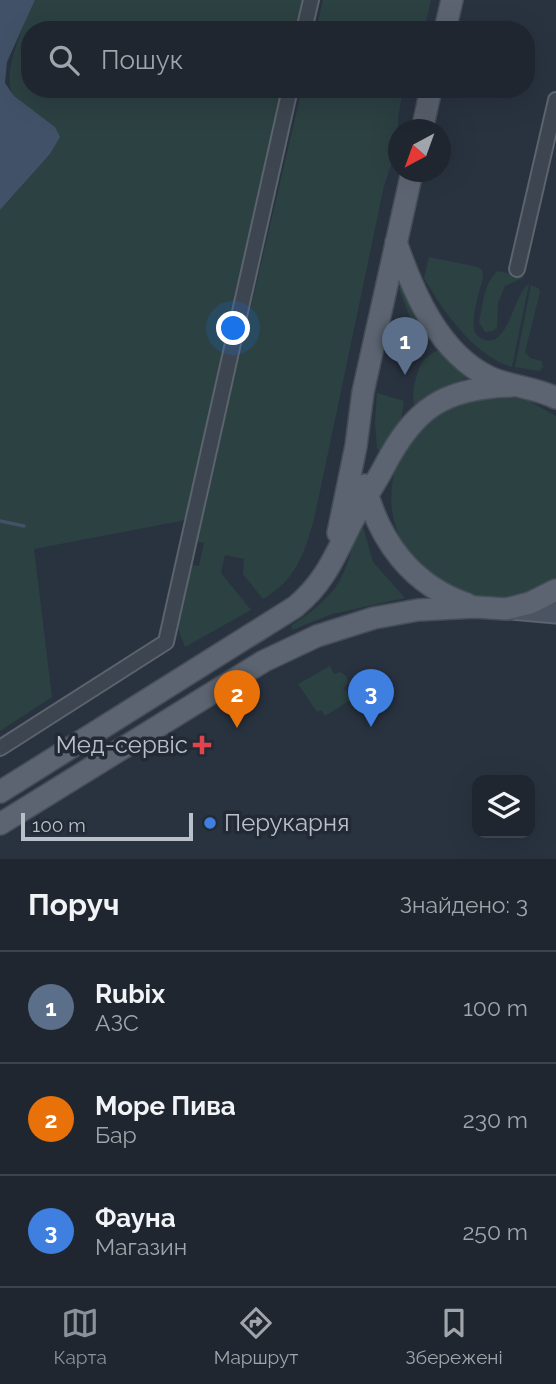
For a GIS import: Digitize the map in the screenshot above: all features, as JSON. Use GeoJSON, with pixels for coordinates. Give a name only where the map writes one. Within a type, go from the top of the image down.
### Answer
{"type":"FeatureCollection","features":[{"type":"Feature","properties":{"kind":"main road"},"geometry":{"type":"LineString","coordinates":[[447,21],[452,0]]}},
{"type":"Feature","properties":{"kind":"main road"},"geometry":{"type":"LineString","coordinates":[[425,119],[430,98]]}},
{"type":"Feature","properties":{"kind":"main road"},"geometry":{"type":"LineString","coordinates":[[333,560],[356,446],[363,392],[410,182]]}},
{"type":"Feature","properties":{"kind":"main road"},"geometry":{"type":"LineString","coordinates":[[396,240],[415,293],[443,337],[471,365],[487,376],[511,386],[556,398]]}},
{"type":"Feature","properties":{"kind":"main road"},"geometry":{"type":"LineString","coordinates":[[0,792],[309,596],[325,578],[391,450],[410,423],[423,412],[460,392],[484,386],[511,386]]}},
{"type":"Feature","properties":{"kind":"main road"},"geometry":{"type":"LineString","coordinates":[[356,446],[376,520],[407,568],[446,597],[475,607]]}},
{"type":"Feature","properties":{"kind":"main road"},"geometry":{"type":"LineString","coordinates":[[384,467],[380,488],[383,521],[393,546]]}},
{"type":"Feature","properties":{"kind":"main road"},"geometry":{"type":"LineString","coordinates":[[506,609],[530,603],[556,590]]}},
{"type":"Feature","properties":{"kind":"main road"},"geometry":{"type":"LineString","coordinates":[[0,824],[264,661],[317,636],[374,618],[418,611],[475,607],[556,613]]}},
{"type":"Feature","properties":{"kind":"street"},"geometry":{"type":"LineString","coordinates":[[306,21],[311,0]]}},
{"type":"Feature","properties":{"kind":"street"},"geometry":{"type":"LineString","coordinates":[[0,748],[166,642],[288,98]]}},
{"type":"Feature","properties":{"kind":"street"},"geometry":{"type":"LineString","coordinates":[[517,269],[556,100]]}},
{"type":"Feature","properties":{"kind":"green space"},"geometry":{"type":"Polygon","coordinates":[[[35,0],[302,0],[298,21],[25,21],[35,0]]]}},
{"type":"Feature","properties":{"kind":"green space"},"geometry":{"type":"Polygon","coordinates":[[[323,0],[431,0],[426,21],[318,21],[323,0]]]}},
{"type":"Feature","properties":{"kind":"green space"},"geometry":{"type":"Polygon","coordinates":[[[21,33],[21,98],[280,98],[186,520],[34,549],[52,697],[0,731],[0,210],[50,154],[55,127],[14,97],[10,76],[21,33]]]}},
{"type":"Feature","properties":{"kind":"green space"},"geometry":{"type":"Polygon","coordinates":[[[300,98],[402,98],[398,119],[388,119],[388,174],[315,515],[304,552],[284,583],[263,599],[243,574],[244,559],[225,555],[221,573],[251,610],[185,647],[177,626],[191,565],[199,566],[204,543],[196,541],[300,98]]]}},
{"type":"Feature","properties":{"kind":"green space"},"geometry":{"type":"Polygon","coordinates":[[[429,257],[482,270],[483,278],[475,308],[474,325],[478,336],[488,340],[496,338],[503,331],[523,289],[529,284],[512,367],[472,343],[450,318],[424,278],[429,257]]]}},
{"type":"Feature","properties":{"kind":"green space"},"geometry":{"type":"Polygon","coordinates":[[[498,271],[525,277],[505,286],[498,303],[497,327],[493,331],[485,332],[479,322],[483,301],[493,275],[498,271]]]}},
{"type":"Feature","properties":{"kind":"green space"},"geometry":{"type":"Polygon","coordinates":[[[401,284],[430,332],[423,340],[418,338],[399,289],[401,284]]]}},
{"type":"Feature","properties":{"kind":"green space"},"geometry":{"type":"Polygon","coordinates":[[[531,285],[540,292],[525,352],[530,358],[542,361],[543,367],[539,371],[515,367],[531,285]]]}},
{"type":"Feature","properties":{"kind":"green space"},"geometry":{"type":"Polygon","coordinates":[[[438,350],[447,354],[466,378],[415,408],[413,391],[418,371],[425,359],[438,350]]]}},
{"type":"Feature","properties":{"kind":"green space"},"geometry":{"type":"Polygon","coordinates":[[[377,393],[404,401],[401,421],[380,451],[377,448],[375,422],[377,393]]]}},
{"type":"Feature","properties":{"kind":"green space"},"geometry":{"type":"Polygon","coordinates":[[[504,395],[529,401],[556,416],[556,578],[526,594],[494,598],[463,593],[436,580],[413,559],[398,532],[391,501],[398,460],[403,448],[420,428],[452,404],[504,395]]]}},
{"type":"Feature","properties":{"kind":"green space"},"geometry":{"type":"Polygon","coordinates":[[[359,523],[362,523],[373,562],[405,598],[332,614],[292,630],[291,626],[321,604],[338,583],[349,558],[359,523]]]}},
{"type":"Feature","properties":{"kind":"green space"},"geometry":{"type":"Polygon","coordinates":[[[330,666],[334,674],[340,672],[346,676],[348,682],[344,688],[352,699],[325,716],[321,710],[317,712],[298,684],[330,666]]]}},
{"type":"Feature","properties":{"kind":"water"},"geometry":{"type":"Polygon","coordinates":[[[0,0],[35,0],[26,21],[21,21],[21,31],[7,62],[5,83],[14,96],[55,127],[60,137],[50,154],[0,210],[0,0]]]}},
{"type":"Feature","properties":{"kind":"waterway"},"geometry":{"type":"LineString","coordinates":[[0,521],[24,526]]}},
{"type":"Feature","properties":{"kind":"place","name":"Rubix"},"geometry":{"type":"Point","coordinates":[405,375]}},
{"type":"Feature","properties":{"kind":"place","name":"Фауна"},"geometry":{"type":"Point","coordinates":[371,727]}},
{"type":"Feature","properties":{"kind":"place","name":"Море Пива"},"geometry":{"type":"Point","coordinates":[237,728]}},
{"type":"Feature","properties":{"kind":"place","name":"Мед-сервіс"},"geometry":{"type":"Point","coordinates":[202,745]}},
{"type":"Feature","properties":{"kind":"place","name":"Перукарня"},"geometry":{"type":"Point","coordinates":[210,823]}}]}
